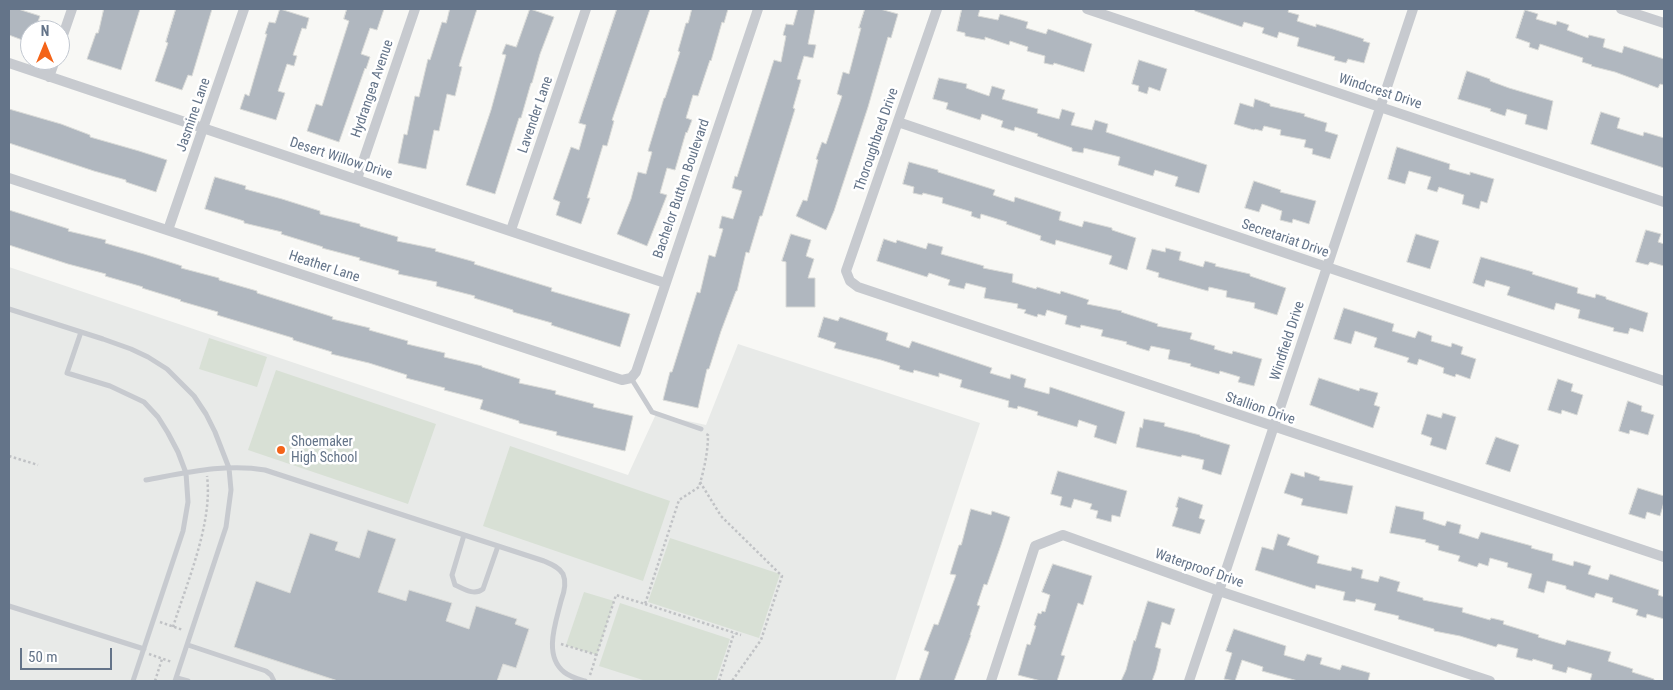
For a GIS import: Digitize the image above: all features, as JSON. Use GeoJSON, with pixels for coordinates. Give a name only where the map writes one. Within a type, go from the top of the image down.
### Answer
{"type":"FeatureCollection","features":[{"type":"Feature","properties":{"kind":"street","name":"Jasmine Lane"},"geometry":{"type":"LineString","coordinates":[[168,230],[244,9]]}},
{"type":"Feature","properties":{"kind":"street","name":"Hydrangea Avenue"},"geometry":{"type":"LineString","coordinates":[[357,179],[415,9]]}},
{"type":"Feature","properties":{"kind":"street","name":"Lavender Lane"},"geometry":{"type":"LineString","coordinates":[[511,230],[586,9]]}},
{"type":"Feature","properties":{"kind":"street","name":"Bachelor Button Boulevard"},"geometry":{"type":"LineString","coordinates":[[632,378],[636,372],[758,9]]}},
{"type":"Feature","properties":{"kind":"street","name":"Thoroughbred Drive"},"geometry":{"type":"LineString","coordinates":[[850,281],[846,271],[937,9]]}},
{"type":"Feature","properties":{"kind":"street","name":"Windcrest Drive"},"geometry":{"type":"LineString","coordinates":[[1088,9],[1664,202]]}},
{"type":"Feature","properties":{"kind":"street","name":"Windfield Drive"},"geometry":{"type":"LineString","coordinates":[[1189,681],[1413,9]]}},
{"type":"Feature","properties":{"kind":"street"},"geometry":{"type":"LineString","coordinates":[[1621,9],[1664,23]]}},
{"type":"Feature","properties":{"kind":"street","name":"Desert Willow Drive"},"geometry":{"type":"LineString","coordinates":[[9,63],[665,283]]}},
{"type":"Feature","properties":{"kind":"street"},"geometry":{"type":"LineString","coordinates":[[49,77],[51,70]]}},
{"type":"Feature","properties":{"kind":"street","name":"Secretariat Drive"},"geometry":{"type":"LineString","coordinates":[[898,122],[1664,381]]}},
{"type":"Feature","properties":{"kind":"street","name":"Heather Lane"},"geometry":{"type":"LineString","coordinates":[[9,178],[622,380],[632,378]]}},
{"type":"Feature","properties":{"kind":"street","name":"Stallion Drive"},"geometry":{"type":"LineString","coordinates":[[850,281],[858,287],[1274,428],[1664,557]]}},
{"type":"Feature","properties":{"kind":"street","name":"Waterproof Drive"},"geometry":{"type":"LineString","coordinates":[[991,681],[1035,546],[1062,535],[1220,591],[1490,681]]}},
{"type":"Feature","properties":{"kind":"lane"},"geometry":{"type":"LineString","coordinates":[[9,309],[131,349],[148,357],[181,383],[194,396],[206,414],[229,468],[231,490],[226,527],[176,680],[188,681]]}},
{"type":"Feature","properties":{"kind":"lane"},"geometry":{"type":"LineString","coordinates":[[80,332],[67,372],[110,386],[144,402],[158,417],[168,432],[186,473],[188,502],[183,531],[133,681]]}},
{"type":"Feature","properties":{"kind":"lane"},"geometry":{"type":"LineString","coordinates":[[632,378],[652,412],[701,430]]}},
{"type":"Feature","properties":{"kind":"lane"},"geometry":{"type":"LineString","coordinates":[[146,480],[229,468],[265,470],[544,561],[557,567],[563,574],[564,591],[552,642],[553,655],[563,672],[587,681]]}},
{"type":"Feature","properties":{"kind":"lane"},"geometry":{"type":"LineString","coordinates":[[464,535],[452,575],[452,581],[455,585],[472,592],[478,592],[483,589],[498,546]]}},
{"type":"Feature","properties":{"kind":"lane"},"geometry":{"type":"LineString","coordinates":[[9,606],[143,651]]}},
{"type":"Feature","properties":{"kind":"lane"},"geometry":{"type":"LineString","coordinates":[[188,645],[266,671],[274,681]]}},
{"type":"Feature","properties":{"kind":"path"},"geometry":{"type":"LineString","coordinates":[[645,604],[679,500],[699,487],[708,443],[708,435],[701,430]]}},
{"type":"Feature","properties":{"kind":"path"},"geometry":{"type":"LineString","coordinates":[[9,456],[38,466]]}},
{"type":"Feature","properties":{"kind":"path"},"geometry":{"type":"LineString","coordinates":[[173,627],[205,523],[208,503],[206,470]]}},
{"type":"Feature","properties":{"kind":"path"},"geometry":{"type":"LineString","coordinates":[[700,482],[721,516],[782,576],[761,640],[732,681]]}},
{"type":"Feature","properties":{"kind":"path"},"geometry":{"type":"LineString","coordinates":[[587,681],[616,595],[741,635]]}},
{"type":"Feature","properties":{"kind":"path"},"geometry":{"type":"LineString","coordinates":[[154,620],[192,633]]}},
{"type":"Feature","properties":{"kind":"path"},"geometry":{"type":"LineString","coordinates":[[719,681],[734,633]]}},
{"type":"Feature","properties":{"kind":"path"},"geometry":{"type":"LineString","coordinates":[[552,642],[597,655]]}},
{"type":"Feature","properties":{"kind":"path"},"geometry":{"type":"LineString","coordinates":[[143,651],[181,665]]}},
{"type":"Feature","properties":{"kind":"path"},"geometry":{"type":"LineString","coordinates":[[155,681],[162,659]]}},
{"type":"Feature","properties":{"kind":"shaded area","name":"Shoemaker High School"},"geometry":{"type":"Polygon","coordinates":[[[9,267],[628,475],[656,414],[706,425],[738,344],[980,423],[895,681],[9,681],[9,267]]]}},
{"type":"Feature","properties":{"kind":"shaded area"},"geometry":{"type":"Polygon","coordinates":[[[209,338],[267,357],[257,387],[199,369],[209,338]]]}},
{"type":"Feature","properties":{"kind":"shaded area"},"geometry":{"type":"Polygon","coordinates":[[[276,370],[436,424],[408,504],[248,450],[276,370]]]}},
{"type":"Feature","properties":{"kind":"shaded area"},"geometry":{"type":"Polygon","coordinates":[[[510,446],[670,501],[643,581],[483,526],[510,446]]]}},
{"type":"Feature","properties":{"kind":"shaded area"},"geometry":{"type":"Polygon","coordinates":[[[670,538],[780,574],[759,638],[648,602],[670,538]]]}},
{"type":"Feature","properties":{"kind":"shaded area"},"geometry":{"type":"Polygon","coordinates":[[[584,592],[614,601],[597,655],[566,645],[584,592]]]}},
{"type":"Feature","properties":{"kind":"shaded area"},"geometry":{"type":"Polygon","coordinates":[[[620,603],[730,639],[716,681],[646,681],[599,666],[620,603]]]}},
{"type":"Feature","properties":{"kind":"building"},"geometry":{"type":"Polygon","coordinates":[[[9,9],[18,9],[40,16],[39,20],[20,20],[20,39],[9,35],[9,9]]]}},
{"type":"Feature","properties":{"kind":"building"},"geometry":{"type":"Polygon","coordinates":[[[104,9],[140,9],[121,70],[87,59],[96,33],[98,33],[104,9]]]}},
{"type":"Feature","properties":{"kind":"building"},"geometry":{"type":"Polygon","coordinates":[[[176,9],[212,9],[192,76],[188,75],[182,90],[155,81],[168,43],[166,42],[176,9]]]}},
{"type":"Feature","properties":{"kind":"building"},"geometry":{"type":"Polygon","coordinates":[[[280,9],[309,18],[306,29],[302,28],[293,55],[297,56],[294,66],[287,64],[278,91],[285,93],[276,120],[240,109],[245,94],[249,96],[269,22],[275,23],[280,9]]]}},
{"type":"Feature","properties":{"kind":"building"},"geometry":{"type":"Polygon","coordinates":[[[347,9],[384,9],[377,30],[370,28],[361,54],[370,57],[339,142],[307,131],[316,104],[322,106],[349,21],[344,19],[347,9]]]}},
{"type":"Feature","properties":{"kind":"building"},"geometry":{"type":"Polygon","coordinates":[[[450,9],[477,9],[459,66],[462,67],[455,96],[447,94],[439,131],[434,130],[426,169],[398,163],[404,134],[407,135],[415,96],[419,97],[428,59],[430,60],[442,22],[446,23],[450,9]]]}},
{"type":"Feature","properties":{"kind":"building"},"geometry":{"type":"Polygon","coordinates":[[[530,9],[554,17],[540,54],[495,194],[466,185],[491,110],[506,55],[502,54],[506,44],[516,47],[530,9]]]}},
{"type":"Feature","properties":{"kind":"building"},"geometry":{"type":"Polygon","coordinates":[[[617,9],[650,9],[612,120],[614,121],[607,146],[603,145],[587,198],[590,198],[581,224],[556,215],[560,202],[553,199],[571,147],[579,150],[586,125],[579,123],[617,9]]]}},
{"type":"Feature","properties":{"kind":"building"},"geometry":{"type":"Polygon","coordinates":[[[692,9],[728,9],[698,96],[693,95],[686,118],[692,120],[686,132],[675,170],[667,168],[660,193],[667,195],[647,246],[617,234],[631,199],[638,172],[646,174],[652,152],[648,151],[680,52],[678,51],[686,23],[688,23],[692,9]]]}},
{"type":"Feature","properties":{"kind":"building"},"geometry":{"type":"Polygon","coordinates":[[[798,9],[815,9],[808,44],[816,45],[813,58],[804,56],[797,79],[801,80],[793,108],[795,109],[762,216],[760,216],[749,253],[746,252],[737,291],[721,331],[709,369],[707,369],[698,408],[663,400],[670,372],[672,372],[697,292],[700,293],[709,255],[715,257],[723,229],[719,228],[722,216],[733,219],[742,191],[732,188],[735,176],[737,177],[774,60],[781,62],[786,36],[783,35],[786,24],[793,25],[798,9]]]}},
{"type":"Feature","properties":{"kind":"building"},"geometry":{"type":"Polygon","coordinates":[[[865,9],[880,9],[898,14],[891,38],[888,37],[868,107],[826,230],[796,216],[803,200],[807,201],[818,160],[816,159],[822,142],[826,144],[842,96],[837,94],[843,72],[849,74],[865,9]]]}},
{"type":"Feature","properties":{"kind":"building"},"geometry":{"type":"Polygon","coordinates":[[[962,9],[980,9],[978,16],[998,20],[1000,14],[1028,22],[1026,28],[1046,34],[1048,29],[1092,44],[1084,72],[1054,63],[1053,65],[1044,63],[1045,56],[1027,51],[1028,47],[1010,41],[1009,45],[985,37],[985,40],[965,36],[965,33],[957,31],[962,9]]]}},
{"type":"Feature","properties":{"kind":"building"},"geometry":{"type":"Polygon","coordinates":[[[1195,9],[1289,9],[1288,12],[1299,15],[1297,21],[1316,27],[1316,24],[1333,29],[1364,39],[1363,41],[1370,43],[1364,63],[1348,59],[1346,63],[1334,60],[1335,57],[1297,46],[1299,38],[1279,32],[1277,38],[1262,33],[1264,28],[1244,22],[1242,27],[1195,11],[1195,9]]]}},
{"type":"Feature","properties":{"kind":"building"},"geometry":{"type":"Polygon","coordinates":[[[1525,10],[1538,14],[1536,19],[1556,25],[1557,21],[1569,25],[1567,30],[1588,38],[1589,35],[1605,39],[1603,47],[1622,53],[1624,46],[1664,59],[1664,85],[1660,84],[1658,88],[1615,72],[1591,66],[1582,62],[1583,58],[1540,44],[1538,50],[1529,47],[1530,43],[1516,38],[1525,10]]]}},
{"type":"Feature","properties":{"kind":"building"},"geometry":{"type":"Polygon","coordinates":[[[1139,60],[1167,69],[1160,91],[1149,87],[1147,94],[1138,91],[1139,86],[1132,84],[1139,60]]]}},
{"type":"Feature","properties":{"kind":"building"},"geometry":{"type":"Polygon","coordinates":[[[1467,71],[1509,88],[1553,101],[1547,130],[1525,124],[1527,115],[1507,109],[1505,116],[1490,111],[1491,109],[1458,99],[1467,71]]]}},
{"type":"Feature","properties":{"kind":"building"},"geometry":{"type":"Polygon","coordinates":[[[939,78],[967,84],[966,88],[989,96],[992,86],[1005,90],[1002,99],[1038,109],[1037,113],[1059,119],[1062,109],[1075,113],[1071,125],[1092,130],[1095,120],[1108,124],[1106,132],[1207,165],[1199,193],[1175,186],[1178,177],[1155,170],[1153,176],[1118,165],[1120,157],[1084,148],[1083,153],[1072,151],[1072,148],[1037,136],[1038,134],[1015,127],[1014,131],[1001,127],[1003,121],[982,114],[980,120],[946,109],[948,103],[933,99],[939,78]]]}},
{"type":"Feature","properties":{"kind":"building"},"geometry":{"type":"Polygon","coordinates":[[[1255,99],[1270,104],[1270,106],[1305,114],[1304,116],[1327,123],[1325,131],[1338,135],[1330,159],[1312,154],[1313,149],[1304,147],[1306,140],[1280,135],[1281,130],[1264,126],[1262,131],[1254,130],[1234,124],[1240,103],[1253,107],[1255,99]]]}},
{"type":"Feature","properties":{"kind":"building"},"geometry":{"type":"Polygon","coordinates":[[[9,109],[61,124],[90,135],[90,137],[167,160],[156,192],[126,182],[126,180],[9,143],[9,109]]]}},
{"type":"Feature","properties":{"kind":"building"},"geometry":{"type":"Polygon","coordinates":[[[1601,112],[1620,118],[1617,128],[1643,136],[1644,132],[1664,138],[1664,168],[1591,144],[1601,112]]]}},
{"type":"Feature","properties":{"kind":"building"},"geometry":{"type":"Polygon","coordinates":[[[1397,147],[1450,164],[1449,169],[1470,175],[1470,172],[1494,179],[1487,203],[1481,201],[1479,209],[1462,204],[1464,195],[1439,187],[1437,192],[1427,189],[1431,177],[1409,171],[1405,184],[1388,179],[1397,147]]]}},
{"type":"Feature","properties":{"kind":"building"},"geometry":{"type":"Polygon","coordinates":[[[909,162],[995,190],[993,195],[1014,202],[1015,197],[1061,212],[1059,220],[1082,227],[1084,221],[1112,228],[1112,230],[1136,238],[1127,270],[1109,264],[1112,256],[1056,240],[1055,245],[1040,240],[1041,236],[1006,224],[1007,222],[981,214],[980,219],[971,216],[972,212],[942,203],[943,198],[923,193],[922,195],[913,193],[914,187],[903,184],[909,162]]]}},
{"type":"Feature","properties":{"kind":"building"},"geometry":{"type":"Polygon","coordinates":[[[215,177],[246,186],[245,189],[320,211],[320,214],[360,224],[360,226],[398,237],[397,241],[436,249],[435,251],[475,262],[474,264],[552,288],[551,291],[630,314],[620,347],[551,325],[552,323],[513,312],[513,310],[474,298],[475,296],[436,286],[437,282],[398,274],[399,271],[359,260],[360,258],[281,234],[282,232],[244,223],[244,221],[205,209],[215,177]]]}},
{"type":"Feature","properties":{"kind":"building"},"geometry":{"type":"Polygon","coordinates":[[[1254,181],[1281,190],[1280,192],[1316,201],[1309,224],[1293,219],[1292,223],[1280,220],[1282,211],[1262,204],[1259,212],[1245,208],[1254,181]]]}},
{"type":"Feature","properties":{"kind":"building"},"geometry":{"type":"Polygon","coordinates":[[[9,210],[69,229],[68,231],[106,240],[105,243],[182,266],[181,268],[219,278],[219,280],[257,291],[257,293],[333,317],[332,319],[370,328],[369,330],[408,341],[407,344],[445,353],[444,357],[482,366],[520,379],[519,383],[556,391],[555,394],[594,404],[593,407],[633,416],[625,451],[556,435],[557,432],[519,423],[519,421],[480,409],[483,400],[406,378],[407,375],[369,363],[331,354],[332,352],[293,340],[293,338],[217,315],[218,312],[105,276],[106,274],[9,245],[9,210]]]}},
{"type":"Feature","properties":{"kind":"building"},"geometry":{"type":"Polygon","coordinates":[[[1646,230],[1661,234],[1658,242],[1664,244],[1664,266],[1650,262],[1648,265],[1636,262],[1646,230]]]}},
{"type":"Feature","properties":{"kind":"building"},"geometry":{"type":"Polygon","coordinates":[[[791,234],[811,240],[806,256],[814,259],[808,278],[815,278],[815,307],[786,307],[786,262],[782,261],[791,234]]]}},
{"type":"Feature","properties":{"kind":"building"},"geometry":{"type":"Polygon","coordinates":[[[1416,234],[1439,241],[1430,269],[1407,262],[1416,234]]]}},
{"type":"Feature","properties":{"kind":"building"},"geometry":{"type":"Polygon","coordinates":[[[884,239],[896,243],[897,240],[926,249],[928,243],[943,247],[941,254],[984,266],[983,268],[1013,274],[1012,282],[1060,294],[1061,291],[1089,300],[1087,304],[1122,311],[1158,324],[1157,326],[1192,333],[1190,339],[1215,346],[1214,349],[1232,354],[1233,351],[1262,359],[1254,386],[1238,382],[1240,377],[1220,371],[1219,374],[1190,366],[1191,364],[1168,359],[1170,350],[1151,346],[1149,351],[1126,344],[1127,342],[1101,336],[1103,330],[1081,325],[1080,328],[1065,324],[1067,316],[1047,310],[1045,316],[1038,314],[1037,317],[1024,313],[1026,310],[1017,308],[1018,304],[984,298],[986,288],[966,283],[964,289],[948,285],[950,280],[929,273],[927,277],[877,261],[884,239]]]}},
{"type":"Feature","properties":{"kind":"building"},"geometry":{"type":"Polygon","coordinates":[[[1166,248],[1181,252],[1179,260],[1203,267],[1205,261],[1216,264],[1215,266],[1250,274],[1250,276],[1286,288],[1277,315],[1254,308],[1255,303],[1226,297],[1227,291],[1209,287],[1208,291],[1158,277],[1159,273],[1146,269],[1152,249],[1165,252],[1166,248]]]}},
{"type":"Feature","properties":{"kind":"building"},"geometry":{"type":"Polygon","coordinates":[[[1481,257],[1533,272],[1532,274],[1578,288],[1577,293],[1595,298],[1596,294],[1648,313],[1643,332],[1630,328],[1628,334],[1613,331],[1614,328],[1578,318],[1580,310],[1556,303],[1554,310],[1507,295],[1510,287],[1486,280],[1484,287],[1473,283],[1481,257]]]}},
{"type":"Feature","properties":{"kind":"building"},"geometry":{"type":"Polygon","coordinates":[[[1344,308],[1394,324],[1392,331],[1415,338],[1418,331],[1432,336],[1431,341],[1451,347],[1452,343],[1463,347],[1461,354],[1476,359],[1470,379],[1456,374],[1455,377],[1443,373],[1444,368],[1419,359],[1417,365],[1407,362],[1409,358],[1374,347],[1377,338],[1355,331],[1351,344],[1334,339],[1344,308]]]}},
{"type":"Feature","properties":{"kind":"building"},"geometry":{"type":"Polygon","coordinates":[[[824,317],[838,321],[840,317],[888,333],[886,340],[909,348],[912,341],[992,368],[990,373],[1010,379],[1011,374],[1026,379],[1024,387],[1049,394],[1050,387],[1125,412],[1116,444],[1094,437],[1097,426],[1079,420],[1077,427],[1037,415],[1038,412],[1018,406],[1017,409],[1008,407],[1009,401],[960,387],[962,380],[939,373],[939,377],[914,370],[913,373],[899,369],[900,366],[834,348],[836,343],[818,337],[824,317]]]}},
{"type":"Feature","properties":{"kind":"building"},"geometry":{"type":"Polygon","coordinates":[[[1319,378],[1359,391],[1360,388],[1378,393],[1374,405],[1380,407],[1373,428],[1310,405],[1319,378]]]}},
{"type":"Feature","properties":{"kind":"building"},"geometry":{"type":"Polygon","coordinates":[[[1558,379],[1573,384],[1571,391],[1583,395],[1577,415],[1562,410],[1561,414],[1548,410],[1558,379]]]}},
{"type":"Feature","properties":{"kind":"building"},"geometry":{"type":"Polygon","coordinates":[[[1628,401],[1642,406],[1641,411],[1654,415],[1648,435],[1630,430],[1629,434],[1619,431],[1628,401]]]}},
{"type":"Feature","properties":{"kind":"building"},"geometry":{"type":"Polygon","coordinates":[[[1443,413],[1456,417],[1446,450],[1430,445],[1432,438],[1421,434],[1427,414],[1441,418],[1443,413]]]}},
{"type":"Feature","properties":{"kind":"building"},"geometry":{"type":"Polygon","coordinates":[[[1144,419],[1165,423],[1164,426],[1230,445],[1221,475],[1202,469],[1204,460],[1136,447],[1140,427],[1142,428],[1144,419]]]}},
{"type":"Feature","properties":{"kind":"building"},"geometry":{"type":"Polygon","coordinates":[[[1496,437],[1519,445],[1510,472],[1486,464],[1496,437]]]}},
{"type":"Feature","properties":{"kind":"building"},"geometry":{"type":"Polygon","coordinates":[[[1058,471],[1127,491],[1120,517],[1112,515],[1111,522],[1096,518],[1098,511],[1090,509],[1092,504],[1074,499],[1071,508],[1060,505],[1062,497],[1051,494],[1058,471]]]}},
{"type":"Feature","properties":{"kind":"building"},"geometry":{"type":"Polygon","coordinates":[[[1305,472],[1320,477],[1319,480],[1353,486],[1347,514],[1301,505],[1303,499],[1284,493],[1291,473],[1304,477],[1305,472]]]}},
{"type":"Feature","properties":{"kind":"building"},"geometry":{"type":"Polygon","coordinates":[[[1638,488],[1664,496],[1660,516],[1647,512],[1645,519],[1629,514],[1638,488]]]}},
{"type":"Feature","properties":{"kind":"building"},"geometry":{"type":"Polygon","coordinates":[[[1179,497],[1203,505],[1199,518],[1205,520],[1200,534],[1172,526],[1178,508],[1176,507],[1179,497]]]}},
{"type":"Feature","properties":{"kind":"building"},"geometry":{"type":"Polygon","coordinates":[[[1396,506],[1424,512],[1423,519],[1445,526],[1447,521],[1461,525],[1459,533],[1478,539],[1481,532],[1532,546],[1531,548],[1553,554],[1552,560],[1573,566],[1574,561],[1591,566],[1588,574],[1608,580],[1610,574],[1659,590],[1658,595],[1664,597],[1664,619],[1647,614],[1646,618],[1636,615],[1638,610],[1612,602],[1613,598],[1596,593],[1594,598],[1566,589],[1566,586],[1547,581],[1544,593],[1528,588],[1532,574],[1507,567],[1508,563],[1490,558],[1488,566],[1479,563],[1477,567],[1458,561],[1460,556],[1438,550],[1439,546],[1425,542],[1426,540],[1390,533],[1396,506]]]}},
{"type":"Feature","properties":{"kind":"building"},"geometry":{"type":"Polygon","coordinates":[[[971,509],[991,515],[992,511],[1010,517],[987,585],[984,584],[977,605],[980,606],[954,681],[919,681],[929,652],[924,650],[934,624],[938,625],[956,575],[950,574],[959,545],[961,545],[971,509]]]}},
{"type":"Feature","properties":{"kind":"building"},"geometry":{"type":"Polygon","coordinates":[[[368,530],[396,539],[378,592],[406,601],[409,590],[452,603],[446,621],[469,629],[476,606],[517,619],[515,624],[529,629],[516,668],[503,664],[497,681],[338,681],[234,647],[256,581],[290,593],[310,533],[338,542],[335,550],[359,558],[368,530]]]}},
{"type":"Feature","properties":{"kind":"building"},"geometry":{"type":"Polygon","coordinates":[[[1278,534],[1290,538],[1287,545],[1319,556],[1317,563],[1351,571],[1352,567],[1363,570],[1361,578],[1378,582],[1380,576],[1400,582],[1397,591],[1423,598],[1423,600],[1463,608],[1462,612],[1490,620],[1491,618],[1504,621],[1503,624],[1539,635],[1538,637],[1565,645],[1567,640],[1611,652],[1608,661],[1633,669],[1632,672],[1654,679],[1654,681],[1590,681],[1592,674],[1568,667],[1566,673],[1552,669],[1553,665],[1533,659],[1532,661],[1516,657],[1518,649],[1498,644],[1496,647],[1460,636],[1434,631],[1434,629],[1398,619],[1399,616],[1374,610],[1376,604],[1356,599],[1355,602],[1343,600],[1345,592],[1316,585],[1315,589],[1255,570],[1262,547],[1273,550],[1278,534]]]}},
{"type":"Feature","properties":{"kind":"building"},"geometry":{"type":"Polygon","coordinates":[[[1053,564],[1092,576],[1083,605],[1078,603],[1061,655],[1065,656],[1057,681],[1041,681],[1018,675],[1027,644],[1030,645],[1038,613],[1045,612],[1050,595],[1042,592],[1053,564]]]}},
{"type":"Feature","properties":{"kind":"building"},"geometry":{"type":"Polygon","coordinates":[[[1148,601],[1175,609],[1170,625],[1162,622],[1155,647],[1161,649],[1156,670],[1152,681],[1121,681],[1126,670],[1148,601]]]}},
{"type":"Feature","properties":{"kind":"building"},"geometry":{"type":"Polygon","coordinates":[[[1234,629],[1286,646],[1284,655],[1304,661],[1307,654],[1322,658],[1320,664],[1340,670],[1342,665],[1370,673],[1368,681],[1298,681],[1262,671],[1263,667],[1242,660],[1235,681],[1224,679],[1232,653],[1226,651],[1234,629]]]}},
{"type":"Feature","properties":{"kind":"place","name":"Shoemaker High School"},"geometry":{"type":"Point","coordinates":[281,450]}}]}
